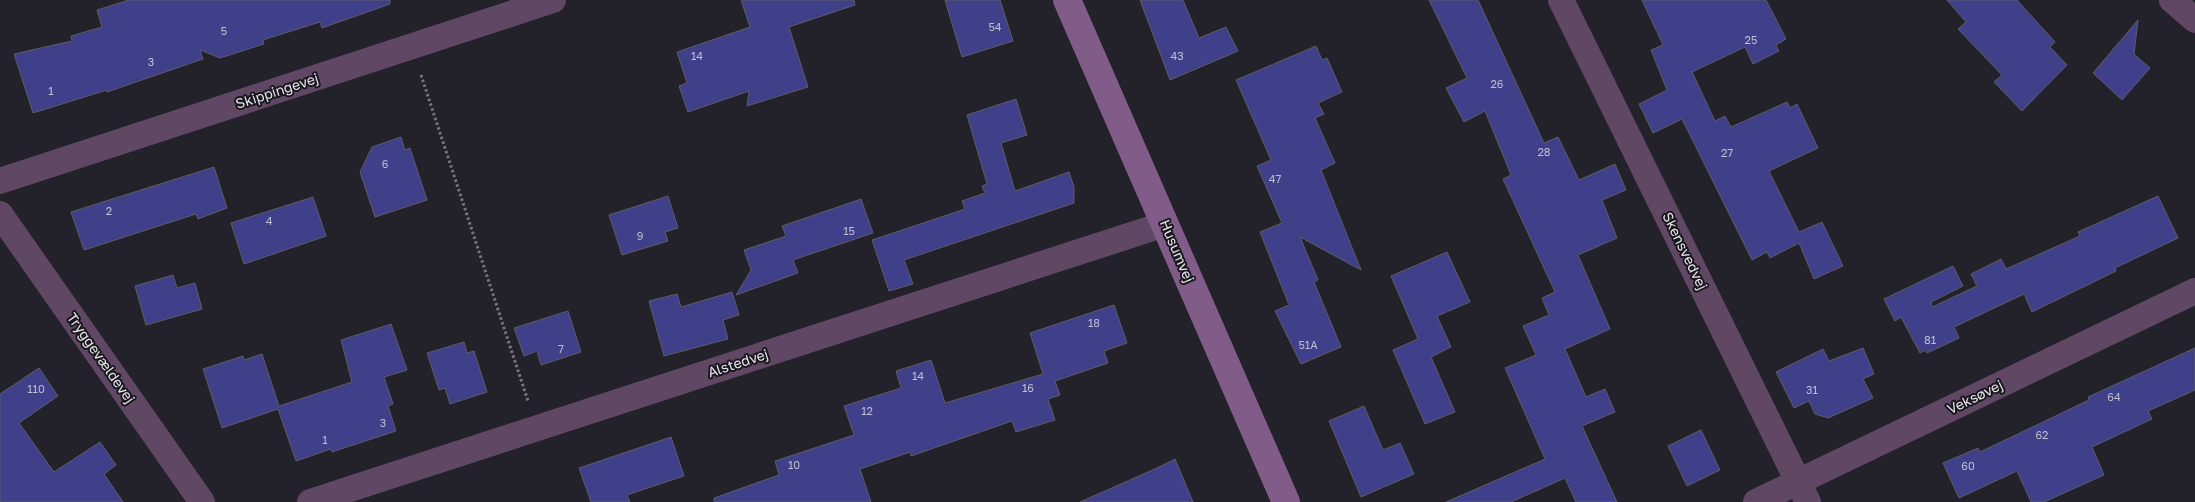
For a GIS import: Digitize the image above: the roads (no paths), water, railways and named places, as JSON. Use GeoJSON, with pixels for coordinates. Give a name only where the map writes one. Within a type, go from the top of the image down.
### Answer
{"type":"FeatureCollection","features":[{"type":"Feature","properties":{"kind":"street","name":"Skippingevej"},"geometry":{"type":"LineString","coordinates":[[0,181],[554,0]]}},
{"type":"Feature","properties":{"kind":"street","name":"Husumvej"},"geometry":{"type":"LineString","coordinates":[[1068,0],[1286,502]]}},
{"type":"Feature","properties":{"kind":"street","name":"Skensvedvej"},"geometry":{"type":"LineString","coordinates":[[1561,0],[1804,492]]}},
{"type":"Feature","properties":{"kind":"street"},"geometry":{"type":"LineString","coordinates":[[2172,0],[2195,20]]}},
{"type":"Feature","properties":{"kind":"street","name":"Tryggevældevej"},"geometry":{"type":"LineString","coordinates":[[0,214],[202,502]]}},
{"type":"Feature","properties":{"kind":"street","name":"Alstedvej"},"geometry":{"type":"LineString","coordinates":[[310,502],[1165,224]]}},
{"type":"Feature","properties":{"kind":"street","name":"Veksøvej"},"geometry":{"type":"LineString","coordinates":[[1756,502],[1804,492],[2195,291]]}}]}
